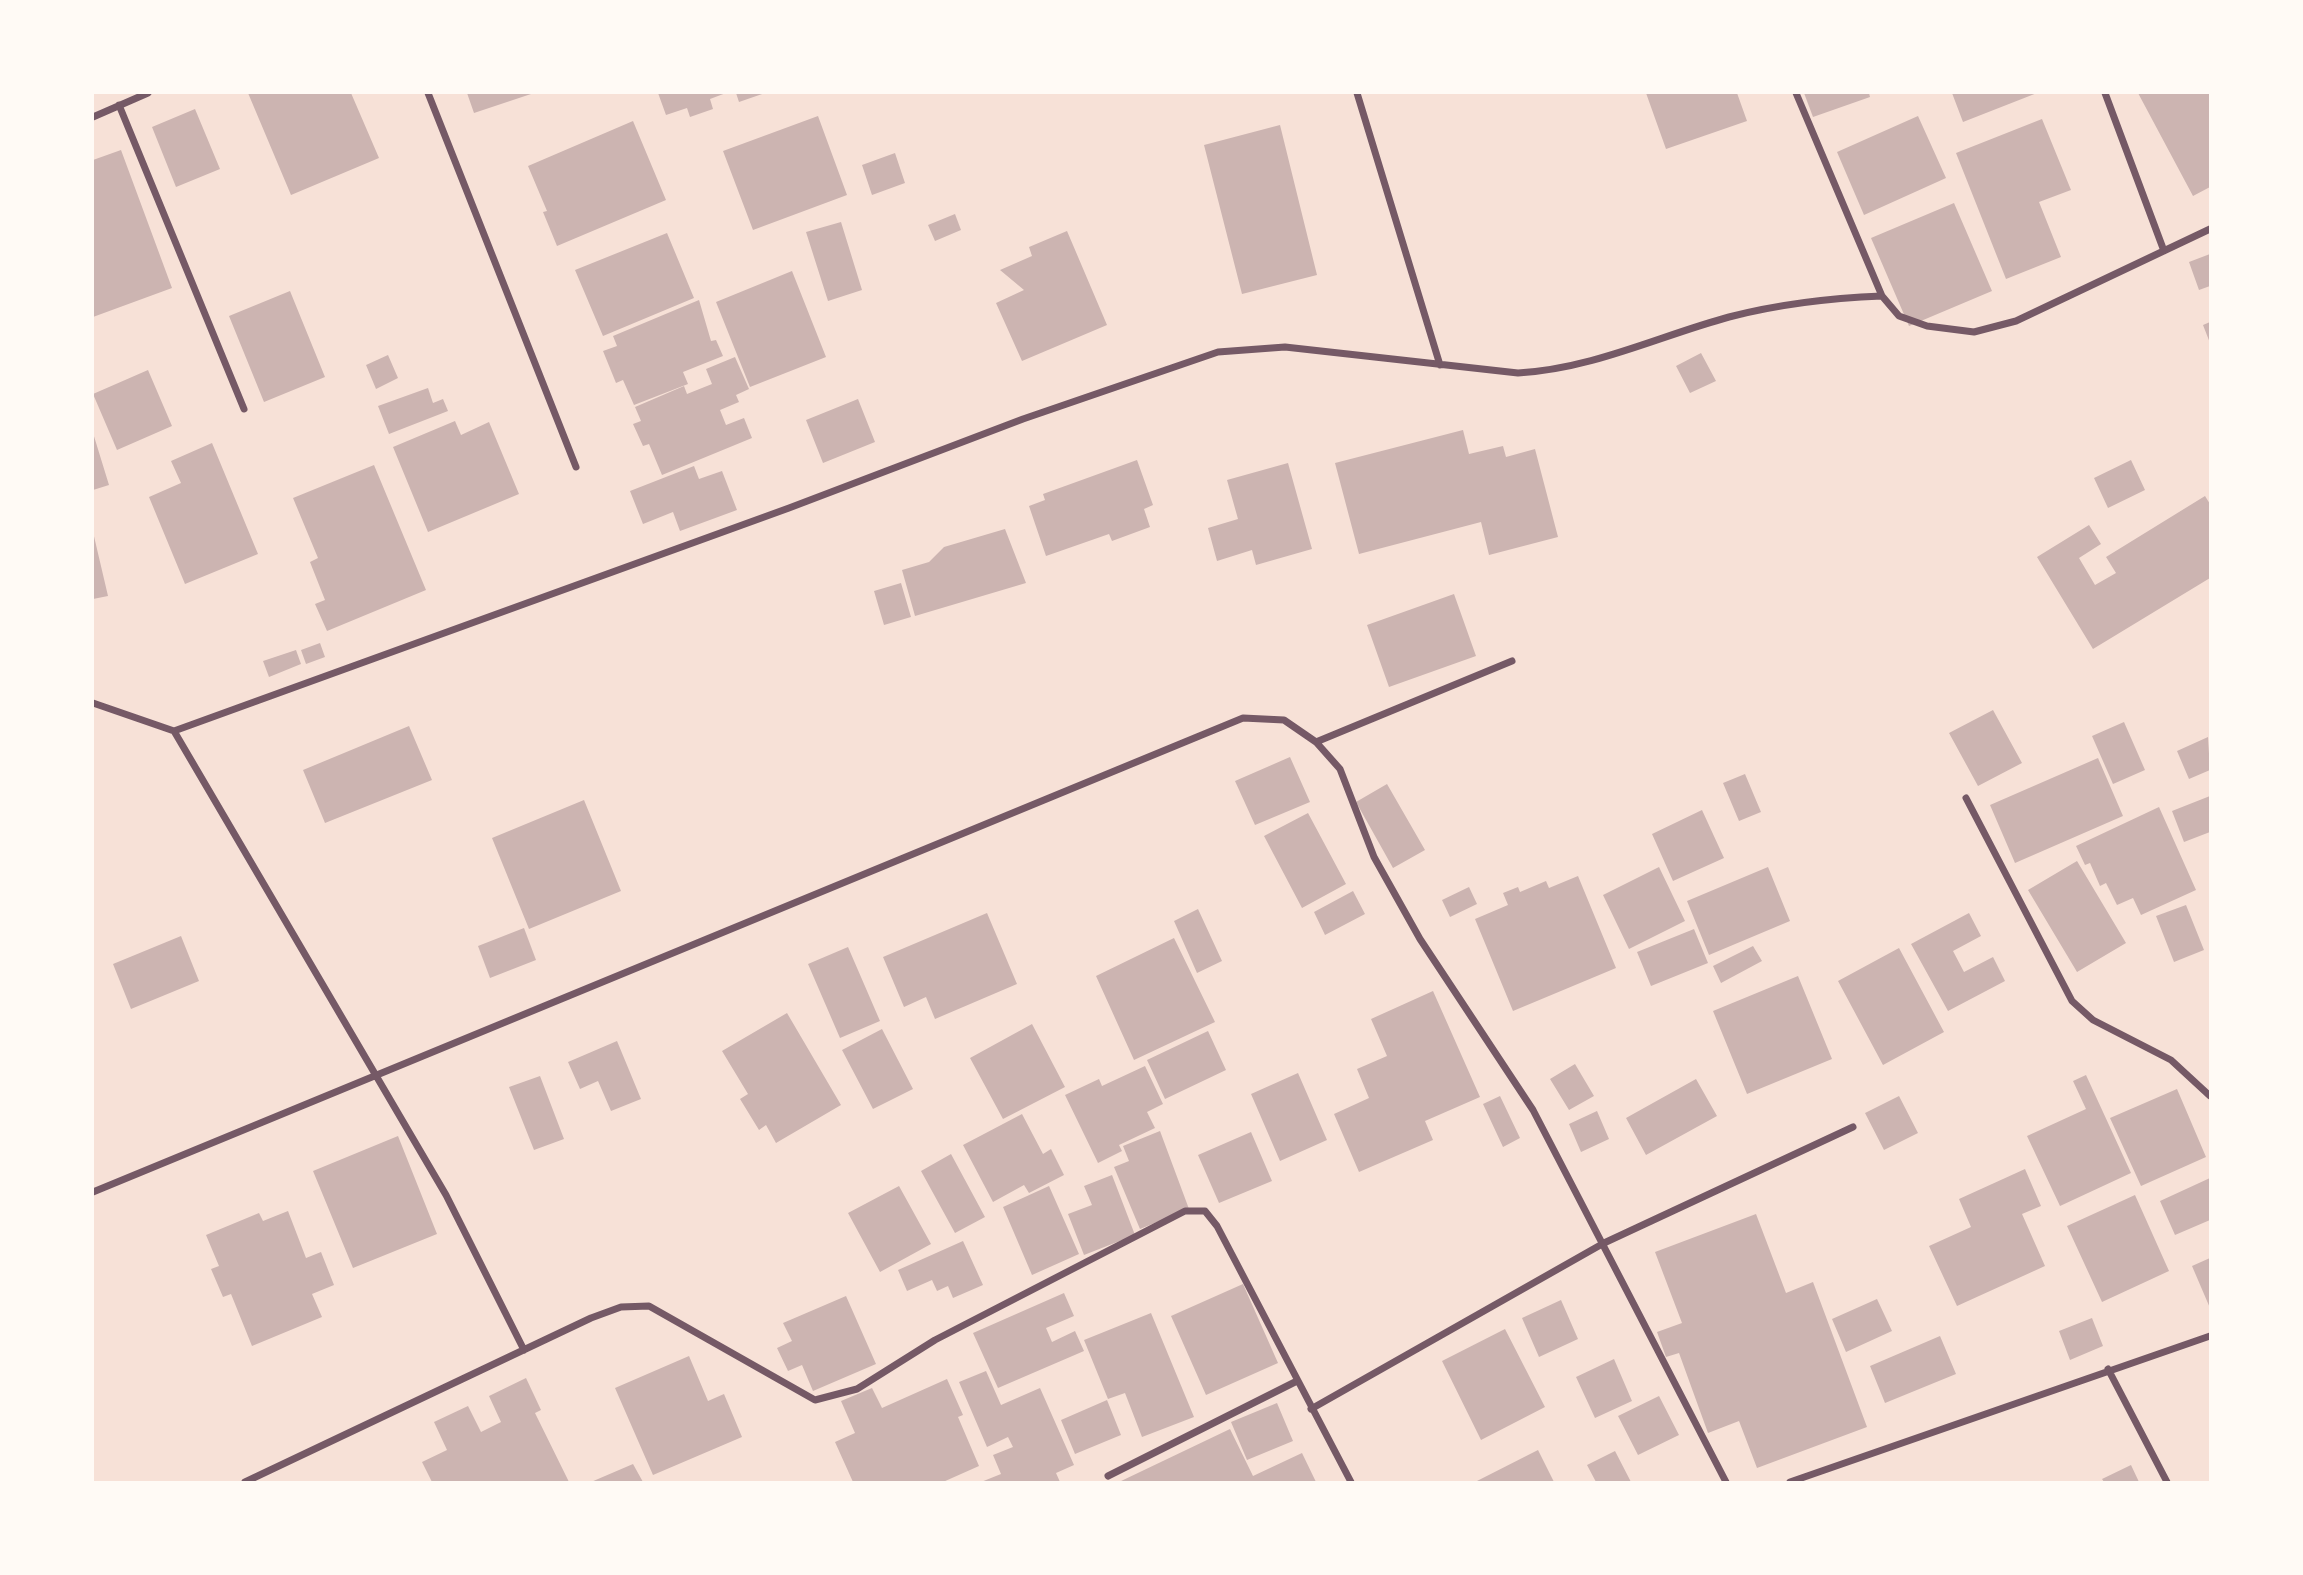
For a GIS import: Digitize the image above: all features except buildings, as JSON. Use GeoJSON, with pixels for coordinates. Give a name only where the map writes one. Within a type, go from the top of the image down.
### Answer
{"type":"FeatureCollection","features":[{"type":"Feature","properties":{"kind":"street"},"geometry":{"type":"LineString","coordinates":[[93,117],[148,93]]}},
{"type":"Feature","properties":{"kind":"street"},"geometry":{"type":"LineString","coordinates":[[428,93],[576,467]]}},
{"type":"Feature","properties":{"kind":"street"},"geometry":{"type":"LineString","coordinates":[[1357,93],[1440,365]]}},
{"type":"Feature","properties":{"kind":"street"},"geometry":{"type":"LineString","coordinates":[[1796,93],[1882,296],[1899,316],[1927,326],[1974,332],[2016,321],[2210,229]]}},
{"type":"Feature","properties":{"kind":"street"},"geometry":{"type":"LineString","coordinates":[[2105,93],[2164,251]]}},
{"type":"Feature","properties":{"kind":"street"},"geometry":{"type":"LineString","coordinates":[[119,106],[244,409]]}},
{"type":"Feature","properties":{"kind":"street"},"geometry":{"type":"LineString","coordinates":[[93,703],[174,731],[789,508],[1023,419],[1218,352],[1285,347],[1518,373],[1546,371],[1608,357],[1728,318],[1790,304],[1882,296]]}},
{"type":"Feature","properties":{"kind":"street"},"geometry":{"type":"LineString","coordinates":[[1316,742],[1512,660]]}},
{"type":"Feature","properties":{"kind":"street"},"geometry":{"type":"LineString","coordinates":[[93,1192],[1242,718],[1284,720],[1316,742],[1340,769],[1374,857],[1420,939],[1533,1110],[1726,1482]]}},
{"type":"Feature","properties":{"kind":"street"},"geometry":{"type":"LineString","coordinates":[[174,731],[446,1195],[524,1350]]}},
{"type":"Feature","properties":{"kind":"street"},"geometry":{"type":"LineString","coordinates":[[1966,798],[2071,1000],[2093,1020],[2171,1060],[2210,1096]]}},
{"type":"Feature","properties":{"kind":"street"},"geometry":{"type":"LineString","coordinates":[[1311,1409],[1604,1243],[1853,1127]]}},
{"type":"Feature","properties":{"kind":"street"},"geometry":{"type":"LineString","coordinates":[[245,1482],[611,1311],[649,1306],[815,1400],[857,1389],[935,1340],[1017,1301],[1185,1211],[1205,1211],[1217,1226],[1351,1482]]}},
{"type":"Feature","properties":{"kind":"street"},"geometry":{"type":"LineString","coordinates":[[1790,1482],[2108,1369],[2210,1336]]}},
{"type":"Feature","properties":{"kind":"street"},"geometry":{"type":"LineString","coordinates":[[2108,1369],[2167,1482]]}},
{"type":"Feature","properties":{"kind":"street"},"geometry":{"type":"LineString","coordinates":[[1108,1476],[1297,1381]]}}]}
